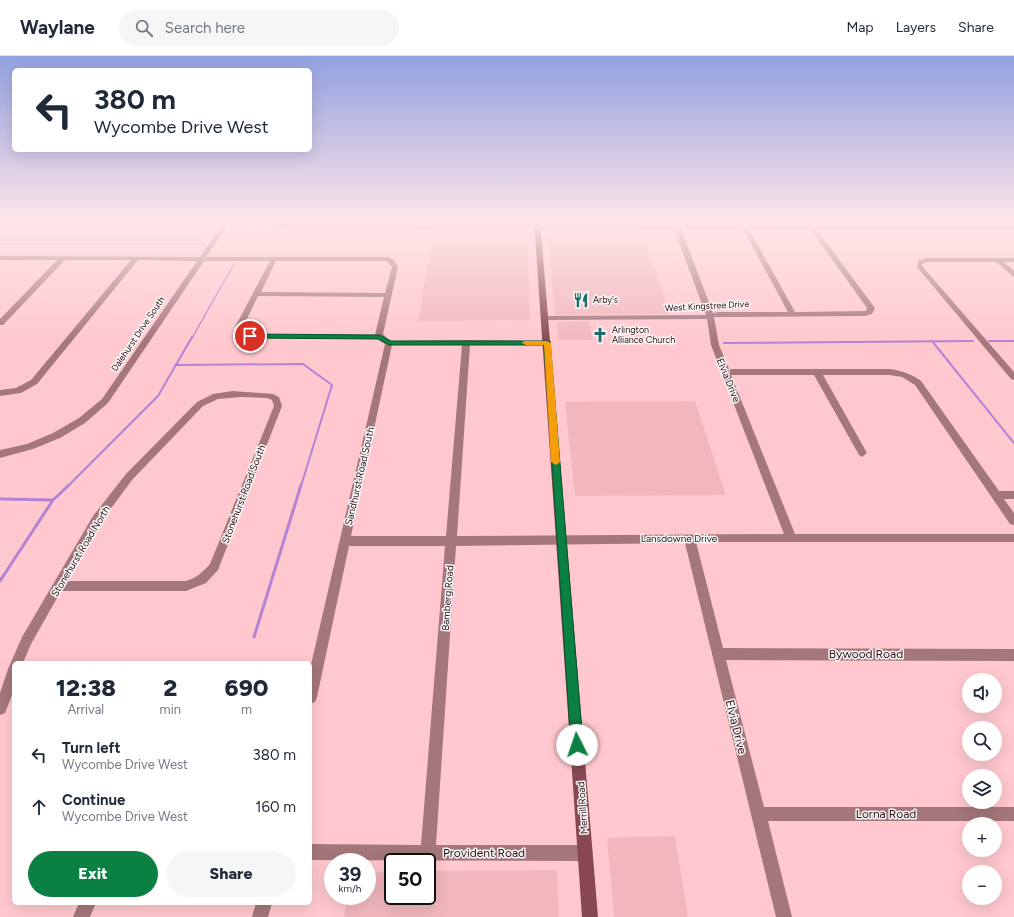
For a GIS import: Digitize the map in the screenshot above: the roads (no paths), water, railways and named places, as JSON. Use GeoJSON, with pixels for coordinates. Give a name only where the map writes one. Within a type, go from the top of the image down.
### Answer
{"type":"FeatureCollection","features":[{"type":"Feature","properties":{"kind":"main road","name":"Merrill Road"},"geometry":{"type":"LineString","coordinates":[[541,261],[590,917]]}},
{"type":"Feature","properties":{"kind":"street"},"geometry":{"type":"LineString","coordinates":[[0,323],[60,261]]}},
{"type":"Feature","properties":{"kind":"street"},"geometry":{"type":"LineString","coordinates":[[0,393],[18,391],[34,382],[133,261]]}},
{"type":"Feature","properties":{"kind":"street","name":"Dalehurst Drive South"},"geometry":{"type":"LineString","coordinates":[[0,454],[34,446],[70,429],[82,421],[105,401],[200,261]]}},
{"type":"Feature","properties":{"kind":"street"},"geometry":{"type":"LineString","coordinates":[[273,261],[239,327],[241,333],[250,336],[380,337],[389,343],[547,343]]}},
{"type":"Feature","properties":{"kind":"street"},"geometry":{"type":"LineString","coordinates":[[380,337],[379,334],[395,267],[392,261]]}},
{"type":"Feature","properties":{"kind":"street","name":"Elvia Drive"},"geometry":{"type":"LineString","coordinates":[[689,261],[709,310],[716,345],[791,538]]}},
{"type":"Feature","properties":{"kind":"street"},"geometry":{"type":"LineString","coordinates":[[764,261],[793,314]]}},
{"type":"Feature","properties":{"kind":"street","name":"West Kingstree Drive"},"geometry":{"type":"LineString","coordinates":[[546,318],[702,318],[719,314],[865,314],[869,312],[871,308],[837,261]]}},
{"type":"Feature","properties":{"kind":"street"},"geometry":{"type":"LineString","coordinates":[[924,261],[919,264],[920,268],[1013,375]]}},
{"type":"Feature","properties":{"kind":"street"},"geometry":{"type":"LineString","coordinates":[[999,261],[1014,275]]}},
{"type":"Feature","properties":{"kind":"street"},"geometry":{"type":"LineString","coordinates":[[256,294],[388,295]]}},
{"type":"Feature","properties":{"kind":"street","name":"Bamberg Road"},"geometry":{"type":"LineString","coordinates":[[428,853],[466,342]]}},
{"type":"Feature","properties":{"kind":"street","name":"Sandhurst Road South"},"geometry":{"type":"LineString","coordinates":[[312,688],[389,343]]}},
{"type":"Feature","properties":{"kind":"street"},"geometry":{"type":"LineString","coordinates":[[727,372],[890,372],[908,376],[918,383],[1014,521]]}},
{"type":"Feature","properties":{"kind":"street"},"geometry":{"type":"LineString","coordinates":[[817,372],[862,453]]}},
{"type":"Feature","properties":{"kind":"street","name":"Stonehurst Road South"},"geometry":{"type":"LineString","coordinates":[[58,586],[186,586],[199,582],[208,576],[214,568],[278,406],[277,400],[274,397],[260,394],[223,394],[208,398]]}},
{"type":"Feature","properties":{"kind":"street","name":"Stonehurst Road North"},"geometry":{"type":"LineString","coordinates":[[18,661],[26,642],[97,519],[129,477],[200,404],[208,398]]}},
{"type":"Feature","properties":{"kind":"street"},"geometry":{"type":"LineString","coordinates":[[995,495],[1014,495]]}},
{"type":"Feature","properties":{"kind":"street","name":"Elvia Drive"},"geometry":{"type":"LineString","coordinates":[[688,538],[784,917]]}},
{"type":"Feature","properties":{"kind":"street","name":"Lansdowne Drive"},"geometry":{"type":"LineString","coordinates":[[344,541],[688,538],[1014,538]]}},
{"type":"Feature","properties":{"kind":"street","name":"Bywood Road"},"geometry":{"type":"LineString","coordinates":[[718,654],[1014,655]]}},
{"type":"Feature","properties":{"kind":"street"},"geometry":{"type":"LineString","coordinates":[[6,703],[12,678]]}},
{"type":"Feature","properties":{"kind":"street","name":"Lorna Road"},"geometry":{"type":"LineString","coordinates":[[758,814],[1014,814]]}},
{"type":"Feature","properties":{"kind":"street","name":"Provident Road"},"geometry":{"type":"LineString","coordinates":[[312,852],[428,853]]}},
{"type":"Feature","properties":{"kind":"street","name":"Provident Road"},"geometry":{"type":"LineString","coordinates":[[436,853],[585,854]]}},
{"type":"Feature","properties":{"kind":"street"},"geometry":{"type":"LineString","coordinates":[[81,917],[87,905]]}},
{"type":"Feature","properties":{"kind":"street"},"geometry":{"type":"LineString","coordinates":[[260,917],[263,905]]}},
{"type":"Feature","properties":{"kind":"waterway"},"geometry":{"type":"LineString","coordinates":[[192,338],[234,264]]}},
{"type":"Feature","properties":{"kind":"waterway"},"geometry":{"type":"LineString","coordinates":[[176,365],[192,337]]}},
{"type":"Feature","properties":{"kind":"waterway"},"geometry":{"type":"LineString","coordinates":[[724,343],[932,341]]}},
{"type":"Feature","properties":{"kind":"waterway"},"geometry":{"type":"LineString","coordinates":[[932,341],[1014,443]]}},
{"type":"Feature","properties":{"kind":"waterway"},"geometry":{"type":"LineString","coordinates":[[932,341],[973,341]]}},
{"type":"Feature","properties":{"kind":"waterway"},"geometry":{"type":"LineString","coordinates":[[989,341],[1014,341]]}},
{"type":"Feature","properties":{"kind":"waterway"},"geometry":{"type":"LineString","coordinates":[[176,365],[303,364],[332,385],[301,486]]}},
{"type":"Feature","properties":{"kind":"waterway"},"geometry":{"type":"LineString","coordinates":[[69,485],[158,396],[176,365]]}},
{"type":"Feature","properties":{"kind":"waterway"},"geometry":{"type":"LineString","coordinates":[[53,500],[69,485]]}},
{"type":"Feature","properties":{"kind":"waterway"},"geometry":{"type":"LineString","coordinates":[[254,637],[301,485]]}},
{"type":"Feature","properties":{"kind":"waterway"},"geometry":{"type":"LineString","coordinates":[[0,499],[53,500]]}},
{"type":"Feature","properties":{"kind":"waterway"},"geometry":{"type":"LineString","coordinates":[[0,581],[53,500]]}},
{"type":"Feature","properties":{"kind":"place","name":"Arby's"},"geometry":{"type":"Point","coordinates":[581,300]}},
{"type":"Feature","properties":{"kind":"place","name":"Arlington Alliance Church"},"geometry":{"type":"Point","coordinates":[600,335]}}]}
